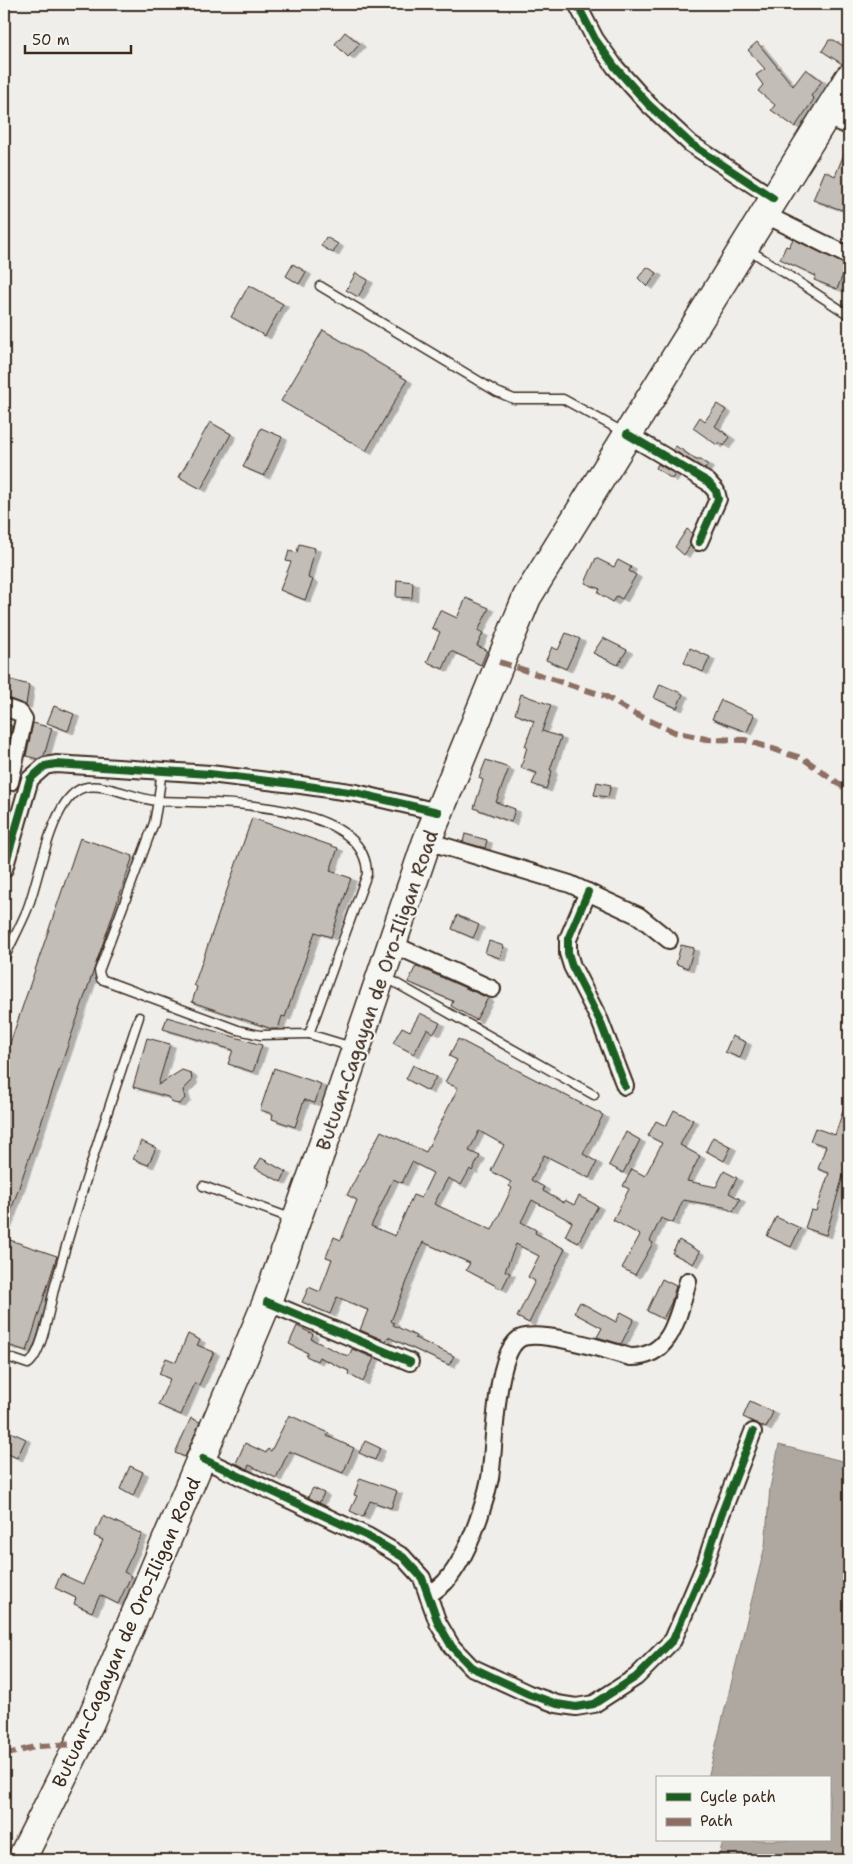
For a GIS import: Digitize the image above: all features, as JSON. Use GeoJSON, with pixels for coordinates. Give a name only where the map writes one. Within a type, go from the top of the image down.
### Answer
{"type":"FeatureCollection","features":[{"type":"Feature","properties":{"kind":"highway","name":"Butuan-Cagayan de Oro-Iligan Road"},"geometry":{"type":"LineString","coordinates":[[21,1860],[90,1722],[203,1459],[267,1302],[427,841],[526,597],[769,206],[837,122],[849,78]]}},
{"type":"Feature","properties":{"kind":"street"},"geometry":{"type":"LineString","coordinates":[[577,4],[595,39],[615,67],[648,104],[691,144],[769,206],[849,256]]}},
{"type":"Feature","properties":{"kind":"street"},"geometry":{"type":"LineString","coordinates":[[626,434],[708,482],[716,490],[718,499],[699,542]]}},
{"type":"Feature","properties":{"kind":"street"},"geometry":{"type":"LineString","coordinates":[[4,707],[20,713],[24,719],[7,782],[28,785]]}},
{"type":"Feature","properties":{"kind":"street"},"geometry":{"type":"LineString","coordinates":[[4,869],[28,785],[35,773],[44,766],[56,764],[219,775],[356,793],[438,812]]}},
{"type":"Feature","properties":{"kind":"street"},"geometry":{"type":"LineString","coordinates":[[427,841],[570,884],[639,916],[669,940]]}},
{"type":"Feature","properties":{"kind":"street"},"geometry":{"type":"LineString","coordinates":[[588,892],[568,939],[568,952],[572,966],[600,1020],[625,1086]]}},
{"type":"Feature","properties":{"kind":"street"},"geometry":{"type":"LineString","coordinates":[[392,944],[492,990]]}},
{"type":"Feature","properties":{"kind":"street"},"geometry":{"type":"LineString","coordinates":[[428,1595],[445,1582],[456,1567],[485,1501],[494,1453],[497,1400],[508,1353],[515,1344],[520,1339],[532,1336],[562,1339],[630,1357],[641,1357],[652,1353],[672,1334],[688,1280]]}},
{"type":"Feature","properties":{"kind":"street"},"geometry":{"type":"LineString","coordinates":[[267,1302],[410,1362]]}},
{"type":"Feature","properties":{"kind":"street"},"geometry":{"type":"LineString","coordinates":[[203,1459],[368,1536],[403,1557],[422,1578],[438,1623],[452,1647],[471,1667],[529,1694],[557,1704],[576,1707],[594,1704],[636,1677],[673,1640],[705,1565],[721,1515],[753,1432]]}},
{"type":"Feature","properties":{"kind":"lane"},"geometry":{"type":"LineString","coordinates":[[744,247],[849,315]]}},
{"type":"Feature","properties":{"kind":"lane"},"geometry":{"type":"LineString","coordinates":[[320,286],[497,392],[514,399],[563,399],[626,434]]}},
{"type":"Feature","properties":{"kind":"lane"},"geometry":{"type":"LineString","coordinates":[[161,771],[154,823],[100,971],[101,979],[238,1030],[260,1034],[309,1034],[356,1049]]}},
{"type":"Feature","properties":{"kind":"lane"},"geometry":{"type":"LineString","coordinates":[[4,959],[27,910],[54,826],[73,793],[90,786],[158,801],[259,805],[314,818],[356,844],[367,865],[363,890],[309,1034]]}},
{"type":"Feature","properties":{"kind":"lane"},"geometry":{"type":"LineString","coordinates":[[381,975],[594,1095]]}},
{"type":"Feature","properties":{"kind":"lane"},"geometry":{"type":"LineString","coordinates":[[4,1356],[28,1364],[34,1358],[42,1338],[74,1215],[139,1017]]}},
{"type":"Feature","properties":{"kind":"lane"},"geometry":{"type":"LineString","coordinates":[[203,1186],[296,1220]]}},
{"type":"Feature","properties":{"kind":"shaded area"},"geometry":{"type":"Polygon","coordinates":[[[849,1442],[849,1860],[718,1860],[723,1842],[830,1842],[830,1776],[708,1776],[765,1546],[770,1488],[779,1445],[846,1462],[849,1442]]]}},
{"type":"Feature","properties":{"kind":"building"},"geometry":{"type":"Polygon","coordinates":[[[345,32],[360,44],[348,57],[335,44],[345,32]]]}},
{"type":"Feature","properties":{"kind":"building"},"geometry":{"type":"Polygon","coordinates":[[[829,40],[834,40],[849,50],[849,59],[846,63],[842,64],[822,51],[829,40]]]}},
{"type":"Feature","properties":{"kind":"building"},"geometry":{"type":"Polygon","coordinates":[[[757,42],[793,86],[806,69],[822,81],[811,96],[814,99],[795,127],[771,110],[775,105],[758,91],[763,85],[756,75],[765,69],[748,50],[757,42]]]}},
{"type":"Feature","properties":{"kind":"building"},"geometry":{"type":"Polygon","coordinates":[[[849,142],[849,194],[842,210],[813,200],[825,171],[835,176],[849,142]]]}},
{"type":"Feature","properties":{"kind":"building"},"geometry":{"type":"Polygon","coordinates":[[[326,237],[338,244],[333,253],[321,246],[326,237]]]}},
{"type":"Feature","properties":{"kind":"building"},"geometry":{"type":"Polygon","coordinates":[[[793,239],[847,265],[837,289],[814,280],[816,276],[780,259],[786,246],[789,247],[793,239]]]}},
{"type":"Feature","properties":{"kind":"building"},"geometry":{"type":"Polygon","coordinates":[[[293,264],[306,272],[299,284],[286,276],[293,264]]]}},
{"type":"Feature","properties":{"kind":"building"},"geometry":{"type":"Polygon","coordinates":[[[647,267],[657,273],[647,287],[638,278],[647,267]]]}},
{"type":"Feature","properties":{"kind":"building"},"geometry":{"type":"Polygon","coordinates":[[[356,273],[368,280],[358,297],[346,290],[356,273]]]}},
{"type":"Feature","properties":{"kind":"building"},"geometry":{"type":"Polygon","coordinates":[[[249,285],[283,304],[265,336],[231,317],[249,285]]]}},
{"type":"Feature","properties":{"kind":"building"},"geometry":{"type":"Polygon","coordinates":[[[323,330],[407,380],[366,451],[281,401],[323,330]]]}},
{"type":"Feature","properties":{"kind":"building"},"geometry":{"type":"Polygon","coordinates":[[[717,404],[726,410],[715,426],[730,437],[724,446],[719,442],[717,445],[693,428],[700,417],[705,421],[717,404]]]}},
{"type":"Feature","properties":{"kind":"building"},"geometry":{"type":"Polygon","coordinates":[[[210,422],[231,434],[201,489],[179,477],[210,422]]]}},
{"type":"Feature","properties":{"kind":"building"},"geometry":{"type":"Polygon","coordinates":[[[261,428],[282,437],[264,476],[243,467],[261,428]]]}},
{"type":"Feature","properties":{"kind":"building"},"geometry":{"type":"Polygon","coordinates":[[[676,446],[696,460],[701,460],[708,465],[705,469],[673,450],[676,446]]]}},
{"type":"Feature","properties":{"kind":"building"},"geometry":{"type":"Polygon","coordinates":[[[658,464],[675,474],[672,479],[656,468],[658,464]]]}},
{"type":"Feature","properties":{"kind":"building"},"geometry":{"type":"Polygon","coordinates":[[[687,529],[692,533],[690,546],[684,555],[675,547],[687,529]]]}},
{"type":"Feature","properties":{"kind":"building"},"geometry":{"type":"Polygon","coordinates":[[[299,544],[315,548],[308,578],[313,580],[305,600],[280,590],[291,562],[286,561],[289,551],[297,553],[299,544]]]}},
{"type":"Feature","properties":{"kind":"building"},"geometry":{"type":"Polygon","coordinates":[[[596,558],[614,567],[618,560],[631,567],[629,571],[636,575],[622,599],[617,596],[613,602],[598,593],[600,589],[585,583],[596,558]]]}},
{"type":"Feature","properties":{"kind":"building"},"geometry":{"type":"Polygon","coordinates":[[[397,580],[413,582],[412,598],[396,597],[397,580]]]}},
{"type":"Feature","properties":{"kind":"building"},"geometry":{"type":"Polygon","coordinates":[[[466,598],[489,608],[478,631],[483,633],[477,646],[487,650],[481,665],[451,651],[443,669],[427,662],[440,632],[432,628],[440,610],[457,618],[466,598]]]}},
{"type":"Feature","properties":{"kind":"building"},"geometry":{"type":"Polygon","coordinates":[[[566,633],[580,639],[566,669],[546,660],[552,647],[558,650],[566,633]]]}},
{"type":"Feature","properties":{"kind":"building"},"geometry":{"type":"Polygon","coordinates":[[[603,638],[627,650],[618,665],[593,653],[603,638]]]}},
{"type":"Feature","properties":{"kind":"building"},"geometry":{"type":"Polygon","coordinates":[[[690,648],[710,657],[703,672],[684,663],[690,648]]]}},
{"type":"Feature","properties":{"kind":"building"},"geometry":{"type":"Polygon","coordinates":[[[4,678],[29,685],[26,705],[4,697],[4,678]]]}},
{"type":"Feature","properties":{"kind":"building"},"geometry":{"type":"Polygon","coordinates":[[[660,684],[683,694],[677,708],[654,698],[660,684]]]}},
{"type":"Feature","properties":{"kind":"building"},"geometry":{"type":"Polygon","coordinates":[[[521,694],[551,705],[542,731],[561,737],[546,789],[532,784],[537,773],[521,768],[527,747],[525,746],[534,721],[515,714],[521,694]]]}},
{"type":"Feature","properties":{"kind":"building"},"geometry":{"type":"Polygon","coordinates":[[[721,700],[754,715],[747,732],[712,719],[721,700]]]}},
{"type":"Feature","properties":{"kind":"building"},"geometry":{"type":"Polygon","coordinates":[[[54,706],[74,714],[68,731],[47,723],[54,706]]]}},
{"type":"Feature","properties":{"kind":"building"},"geometry":{"type":"Polygon","coordinates":[[[4,723],[12,726],[8,746],[4,743],[4,723]]]}},
{"type":"Feature","properties":{"kind":"building"},"geometry":{"type":"Polygon","coordinates":[[[33,723],[52,728],[44,756],[38,759],[26,756],[33,723]]]}},
{"type":"Feature","properties":{"kind":"building"},"geometry":{"type":"Polygon","coordinates":[[[486,760],[509,768],[496,802],[515,809],[511,822],[474,808],[483,780],[479,778],[486,760]]]}},
{"type":"Feature","properties":{"kind":"building"},"geometry":{"type":"Polygon","coordinates":[[[597,782],[611,785],[608,797],[594,795],[597,782]]]}},
{"type":"Feature","properties":{"kind":"building"},"geometry":{"type":"Polygon","coordinates":[[[252,818],[338,848],[330,871],[351,878],[331,937],[315,932],[285,1017],[282,1016],[278,1029],[272,1029],[192,1002],[197,987],[194,985],[252,818]]]}},
{"type":"Feature","properties":{"kind":"building"},"geometry":{"type":"Polygon","coordinates":[[[465,834],[487,840],[485,848],[463,842],[465,834]]]}},
{"type":"Feature","properties":{"kind":"building"},"geometry":{"type":"Polygon","coordinates":[[[80,838],[133,856],[6,1225],[4,1225],[4,1061],[80,838]]]}},
{"type":"Feature","properties":{"kind":"building"},"geometry":{"type":"Polygon","coordinates":[[[457,915],[479,925],[473,938],[452,929],[457,915]]]}},
{"type":"Feature","properties":{"kind":"building"},"geometry":{"type":"Polygon","coordinates":[[[489,941],[504,946],[500,958],[485,953],[489,941]]]}},
{"type":"Feature","properties":{"kind":"building"},"geometry":{"type":"Polygon","coordinates":[[[681,945],[694,948],[688,968],[676,964],[681,945]]]}},
{"type":"Feature","properties":{"kind":"building"},"geometry":{"type":"Polygon","coordinates":[[[416,966],[488,998],[476,1020],[451,1006],[453,1001],[408,982],[416,966]]]}},
{"type":"Feature","properties":{"kind":"building"},"geometry":{"type":"Polygon","coordinates":[[[420,1013],[440,1023],[434,1033],[427,1029],[414,1054],[393,1043],[402,1027],[410,1031],[420,1013]]]}},
{"type":"Feature","properties":{"kind":"building"},"geometry":{"type":"Polygon","coordinates":[[[167,1017],[262,1045],[253,1072],[228,1064],[233,1050],[163,1029],[167,1017]]]}},
{"type":"Feature","properties":{"kind":"building"},"geometry":{"type":"Polygon","coordinates":[[[732,1036],[746,1042],[740,1058],[725,1052],[732,1036]]]}},
{"type":"Feature","properties":{"kind":"building"},"geometry":{"type":"Polygon","coordinates":[[[147,1038],[170,1044],[158,1085],[182,1070],[191,1073],[192,1081],[183,1090],[185,1098],[180,1104],[173,1103],[168,1097],[133,1087],[147,1038]]]}},
{"type":"Feature","properties":{"kind":"building"},"geometry":{"type":"Polygon","coordinates":[[[458,1039],[603,1115],[583,1154],[597,1162],[589,1178],[544,1155],[531,1180],[544,1187],[543,1191],[564,1203],[565,1200],[574,1205],[579,1196],[598,1206],[578,1243],[565,1236],[572,1222],[532,1200],[521,1222],[536,1230],[535,1233],[565,1249],[529,1323],[517,1317],[535,1281],[528,1277],[539,1256],[516,1244],[505,1271],[510,1273],[502,1289],[466,1270],[470,1263],[423,1242],[391,1321],[394,1323],[393,1325],[416,1336],[415,1338],[454,1356],[449,1365],[388,1337],[386,1341],[360,1330],[368,1310],[337,1297],[330,1314],[302,1302],[309,1287],[320,1292],[332,1259],[326,1257],[334,1237],[341,1240],[357,1200],[347,1195],[381,1131],[426,1152],[458,1088],[445,1082],[457,1060],[449,1056],[458,1039]],[[479,1131],[469,1151],[480,1156],[472,1171],[470,1169],[461,1185],[448,1178],[434,1204],[492,1230],[512,1188],[509,1186],[511,1182],[491,1171],[504,1145],[479,1131]],[[412,1162],[402,1183],[393,1179],[371,1226],[395,1236],[413,1195],[421,1198],[433,1173],[412,1162]]]}},
{"type":"Feature","properties":{"kind":"building"},"geometry":{"type":"Polygon","coordinates":[[[413,1065],[436,1077],[428,1091],[406,1079],[413,1065]]]}},
{"type":"Feature","properties":{"kind":"building"},"geometry":{"type":"Polygon","coordinates":[[[274,1068],[321,1084],[315,1103],[304,1100],[295,1127],[272,1119],[273,1114],[260,1110],[274,1068]]]}},
{"type":"Feature","properties":{"kind":"building"},"geometry":{"type":"Polygon","coordinates":[[[847,1099],[849,1099],[849,1178],[843,1176],[826,1235],[805,1228],[811,1210],[816,1211],[829,1173],[818,1169],[826,1146],[810,1141],[815,1128],[835,1135],[847,1099]]]}},
{"type":"Feature","properties":{"kind":"building"},"geometry":{"type":"Polygon","coordinates":[[[674,1110],[693,1120],[680,1145],[700,1156],[687,1181],[716,1187],[724,1171],[737,1178],[729,1193],[740,1199],[733,1212],[724,1207],[683,1200],[673,1223],[661,1218],[650,1241],[653,1243],[635,1275],[622,1268],[640,1235],[613,1220],[629,1189],[623,1186],[632,1169],[645,1176],[662,1143],[648,1136],[656,1121],[666,1126],[674,1110]]]}},
{"type":"Feature","properties":{"kind":"building"},"geometry":{"type":"Polygon","coordinates":[[[626,1132],[640,1140],[623,1173],[609,1165],[626,1132]]]}},
{"type":"Feature","properties":{"kind":"building"},"geometry":{"type":"Polygon","coordinates":[[[713,1137],[731,1147],[724,1161],[706,1151],[713,1137]]]}},
{"type":"Feature","properties":{"kind":"building"},"geometry":{"type":"Polygon","coordinates":[[[141,1141],[156,1148],[148,1165],[133,1159],[141,1141]]]}},
{"type":"Feature","properties":{"kind":"building"},"geometry":{"type":"Polygon","coordinates":[[[261,1158],[286,1172],[281,1182],[255,1168],[261,1158]]]}},
{"type":"Feature","properties":{"kind":"building"},"geometry":{"type":"Polygon","coordinates":[[[776,1217],[800,1228],[791,1247],[767,1236],[776,1217]]]}},
{"type":"Feature","properties":{"kind":"building"},"geometry":{"type":"Polygon","coordinates":[[[4,1238],[57,1256],[27,1351],[4,1344],[4,1238]]]}},
{"type":"Feature","properties":{"kind":"building"},"geometry":{"type":"Polygon","coordinates":[[[679,1240],[700,1252],[693,1264],[672,1253],[679,1240]]]}},
{"type":"Feature","properties":{"kind":"building"},"geometry":{"type":"Polygon","coordinates":[[[662,1279],[676,1286],[671,1303],[663,1319],[647,1311],[662,1279]]]}},
{"type":"Feature","properties":{"kind":"building"},"geometry":{"type":"Polygon","coordinates":[[[580,1302],[616,1322],[621,1312],[634,1319],[621,1344],[597,1337],[602,1328],[574,1313],[580,1302]]]}},
{"type":"Feature","properties":{"kind":"building"},"geometry":{"type":"Polygon","coordinates":[[[297,1326],[313,1334],[311,1339],[342,1354],[349,1356],[352,1349],[374,1358],[363,1382],[348,1374],[349,1371],[319,1357],[317,1361],[306,1356],[308,1353],[289,1344],[297,1326]]]}},
{"type":"Feature","properties":{"kind":"building"},"geometry":{"type":"Polygon","coordinates":[[[188,1334],[200,1340],[197,1345],[214,1352],[199,1385],[195,1383],[181,1415],[158,1405],[170,1379],[159,1374],[166,1358],[176,1362],[188,1334]]]}},
{"type":"Feature","properties":{"kind":"building"},"geometry":{"type":"Polygon","coordinates":[[[750,1401],[773,1412],[766,1428],[743,1417],[750,1401]]]}},
{"type":"Feature","properties":{"kind":"building"},"geometry":{"type":"Polygon","coordinates":[[[289,1415],[329,1433],[327,1436],[354,1448],[343,1473],[289,1451],[276,1478],[249,1465],[247,1469],[236,1463],[245,1443],[266,1453],[268,1449],[271,1451],[289,1415]]]}},
{"type":"Feature","properties":{"kind":"building"},"geometry":{"type":"Polygon","coordinates":[[[191,1418],[200,1422],[185,1457],[175,1453],[191,1418]]]}},
{"type":"Feature","properties":{"kind":"building"},"geometry":{"type":"Polygon","coordinates":[[[4,1429],[26,1439],[17,1458],[4,1452],[4,1429]]]}},
{"type":"Feature","properties":{"kind":"building"},"geometry":{"type":"Polygon","coordinates":[[[365,1441],[380,1448],[375,1460],[359,1453],[365,1441]]]}},
{"type":"Feature","properties":{"kind":"building"},"geometry":{"type":"Polygon","coordinates":[[[130,1466],[143,1472],[133,1496],[120,1489],[130,1466]]]}},
{"type":"Feature","properties":{"kind":"building"},"geometry":{"type":"Polygon","coordinates":[[[360,1478],[397,1491],[391,1508],[370,1501],[363,1517],[350,1511],[357,1496],[354,1495],[360,1478]]]}},
{"type":"Feature","properties":{"kind":"building"},"geometry":{"type":"Polygon","coordinates":[[[313,1488],[324,1493],[319,1503],[308,1497],[313,1488]]]}},
{"type":"Feature","properties":{"kind":"building"},"geometry":{"type":"Polygon","coordinates":[[[103,1516],[142,1534],[124,1572],[131,1576],[118,1604],[100,1595],[92,1612],[74,1604],[76,1598],[55,1588],[61,1574],[83,1584],[103,1540],[94,1536],[103,1516]]]}},
{"type":"Feature","properties":{"kind":"marked path"},"geometry":{"type":"LineString","coordinates":[[499,662],[605,696],[631,712],[674,732],[706,739],[745,740],[804,759],[849,791]]}},
{"type":"Feature","properties":{"kind":"marked path"},"geometry":{"type":"LineString","coordinates":[[4,1755],[38,1746],[79,1744]]}},
{"type":"Feature","properties":{"kind":"cycle path"},"geometry":{"type":"LineString","coordinates":[[577,4],[595,39],[615,67],[648,104],[691,144],[773,198]]}},
{"type":"Feature","properties":{"kind":"cycle path"},"geometry":{"type":"LineString","coordinates":[[627,434],[708,482],[716,491],[718,499],[699,542]]}},
{"type":"Feature","properties":{"kind":"cycle path"},"geometry":{"type":"LineString","coordinates":[[4,869],[30,779],[45,766],[56,764],[210,774],[301,785],[356,793],[438,812]]}},
{"type":"Feature","properties":{"kind":"cycle path"},"geometry":{"type":"LineString","coordinates":[[588,892],[568,939],[568,953],[572,966],[600,1021],[625,1086]]}},
{"type":"Feature","properties":{"kind":"cycle path"},"geometry":{"type":"LineString","coordinates":[[267,1302],[410,1362]]}},
{"type":"Feature","properties":{"kind":"cycle path"},"geometry":{"type":"LineString","coordinates":[[203,1459],[367,1536],[403,1557],[422,1578],[438,1623],[452,1647],[471,1667],[529,1694],[557,1704],[576,1707],[594,1704],[636,1677],[673,1640],[705,1565],[721,1515],[753,1432]]}}]}
